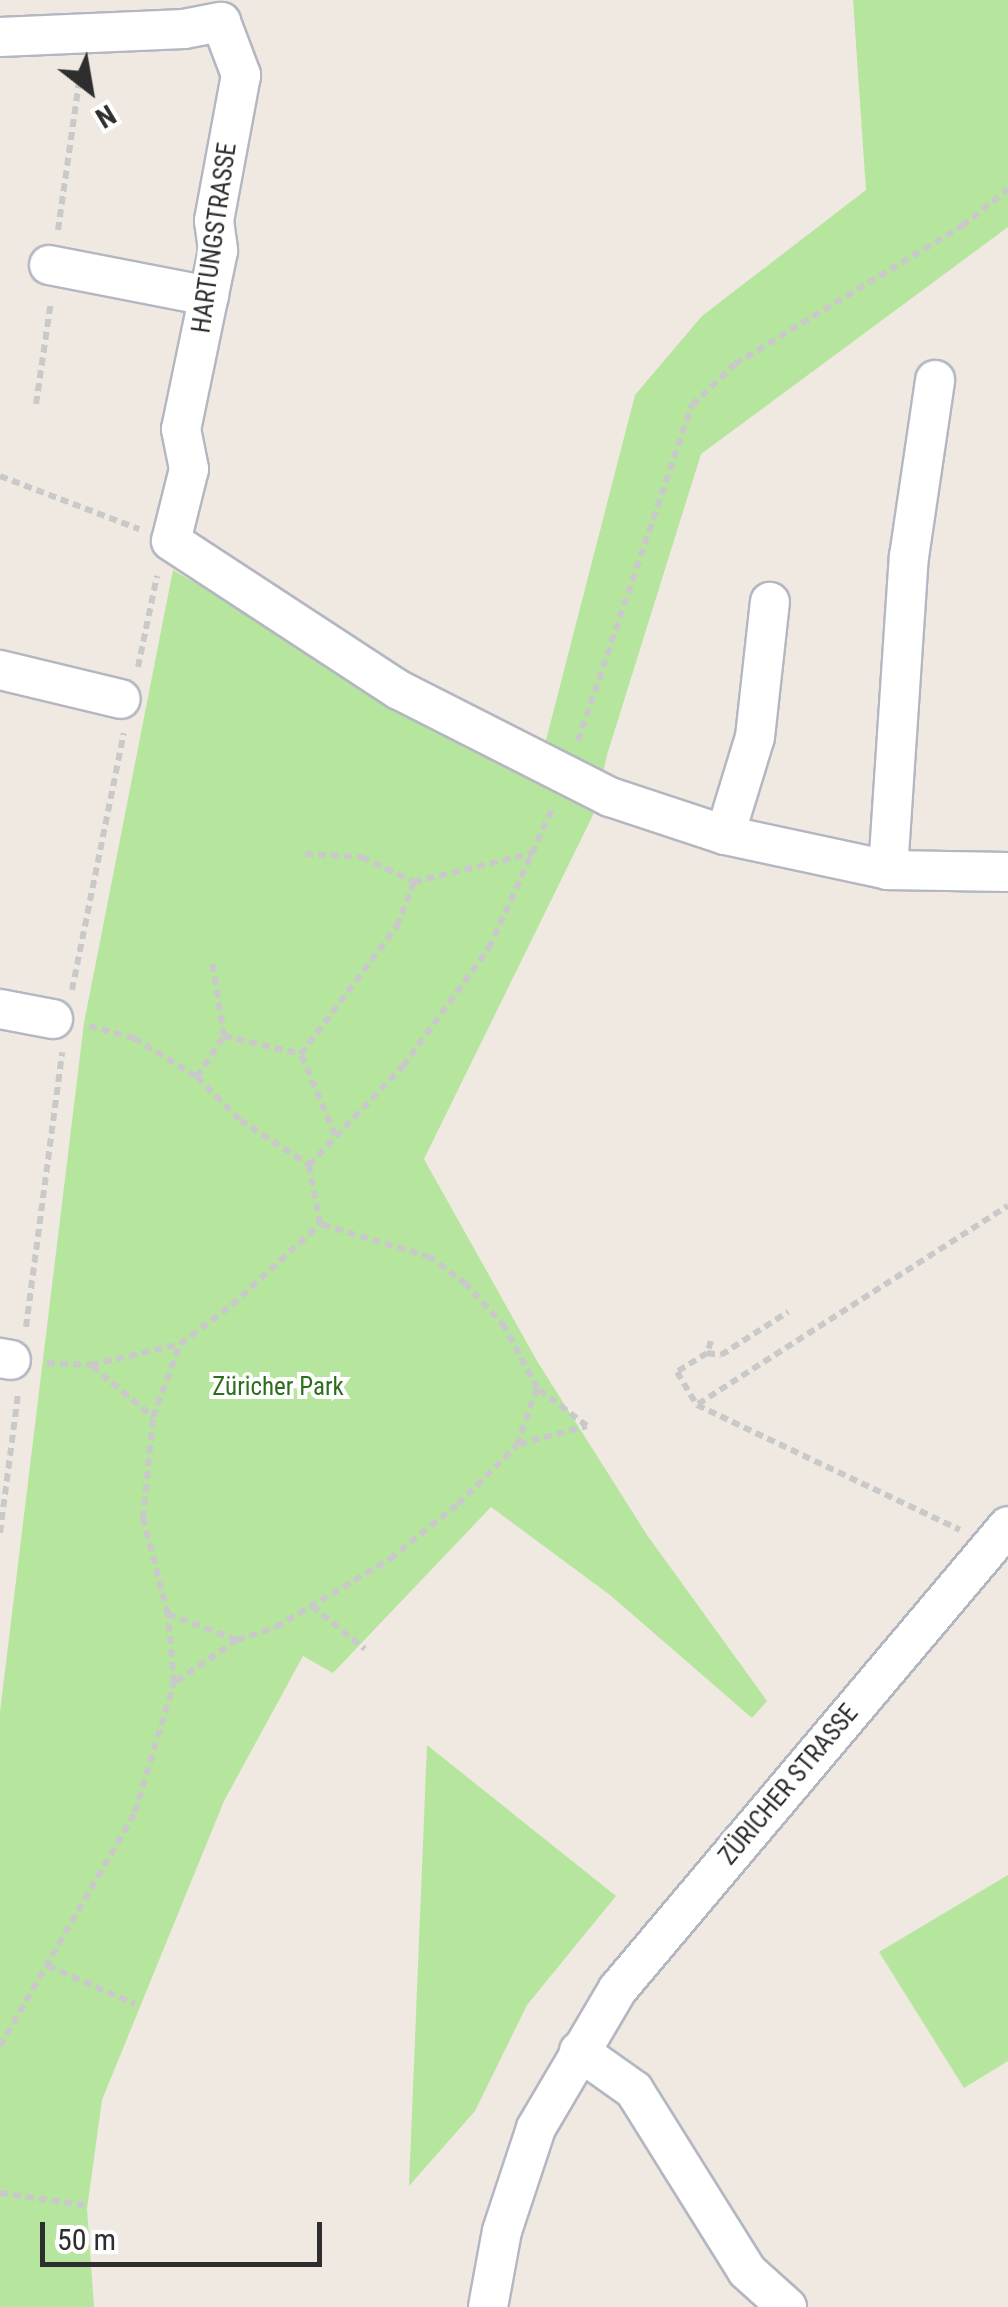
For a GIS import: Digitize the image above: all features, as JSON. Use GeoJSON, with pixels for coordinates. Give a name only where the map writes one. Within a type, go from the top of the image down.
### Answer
{"type":"FeatureCollection","features":[{"type":"Feature","properties":{"kind":"street"},"geometry":{"type":"LineString","coordinates":[[0,36],[184,28],[230,11]]}},
{"type":"Feature","properties":{"kind":"street","name":"HARTUNGSTRASSE"},"geometry":{"type":"LineString","coordinates":[[171,542],[190,469],[182,428],[218,251],[214,221],[241,75],[230,11]]}},
{"type":"Feature","properties":{"kind":"street"},"geometry":{"type":"LineString","coordinates":[[49,265],[209,296]]}},
{"type":"Feature","properties":{"kind":"street"},"geometry":{"type":"LineString","coordinates":[[888,870],[909,557],[935,380]]}},
{"type":"Feature","properties":{"kind":"street"},"geometry":{"type":"LineString","coordinates":[[171,542],[400,690],[610,797],[725,835],[888,870],[1008,872]]}},
{"type":"Feature","properties":{"kind":"street"},"geometry":{"type":"LineString","coordinates":[[725,835],[755,736],[770,602]]}},
{"type":"Feature","properties":{"kind":"street"},"geometry":{"type":"LineString","coordinates":[[0,670],[121,699]]}},
{"type":"Feature","properties":{"kind":"street"},"geometry":{"type":"LineString","coordinates":[[0,1009],[68,1022]]}},
{"type":"Feature","properties":{"kind":"street","name":"ZÜRICHER STRASSE"},"geometry":{"type":"LineString","coordinates":[[488,2307],[502,2232],[536,2128],[618,1989],[1003,1545]]}},
{"type":"Feature","properties":{"kind":"street"},"geometry":{"type":"LineString","coordinates":[[579,2051],[634,2090],[747,2271],[786,2307]]}},
{"type":"Feature","properties":{"kind":"path"},"geometry":{"type":"LineString","coordinates":[[36,404],[51,300],[49,265],[58,232],[86,32]]}},
{"type":"Feature","properties":{"kind":"path"},"geometry":{"type":"LineString","coordinates":[[309,1165],[403,1066],[489,948],[566,775],[692,405],[734,364],[962,226],[1008,189]]}},
{"type":"Feature","properties":{"kind":"path"},"geometry":{"type":"LineString","coordinates":[[0,476],[171,542]]}},
{"type":"Feature","properties":{"kind":"path"},"geometry":{"type":"LineString","coordinates":[[306,854],[362,857],[414,882],[535,852]]}},
{"type":"Feature","properties":{"kind":"path"},"geometry":{"type":"LineString","coordinates":[[301,1054],[396,926],[414,882]]}},
{"type":"Feature","properties":{"kind":"path"},"geometry":{"type":"LineString","coordinates":[[197,1077],[224,1036],[212,960]]}},
{"type":"Feature","properties":{"kind":"path"},"geometry":{"type":"LineString","coordinates":[[68,1022],[134,1038],[197,1077],[240,1120],[309,1165],[320,1224]]}},
{"type":"Feature","properties":{"kind":"path"},"geometry":{"type":"LineString","coordinates":[[224,1036],[301,1054]]}},
{"type":"Feature","properties":{"kind":"path"},"geometry":{"type":"LineString","coordinates":[[301,1054],[336,1134]]}},
{"type":"Feature","properties":{"kind":"path"},"geometry":{"type":"LineString","coordinates":[[697,1404],[1008,1206]]}},
{"type":"Feature","properties":{"kind":"path"},"geometry":{"type":"LineString","coordinates":[[17,1360],[91,1366],[180,1344],[232,1305],[320,1224]]}},
{"type":"Feature","properties":{"kind":"path"},"geometry":{"type":"LineString","coordinates":[[320,1224],[386,1241],[442,1266],[466,1284],[505,1327],[537,1388],[587,1426],[518,1445]]}},
{"type":"Feature","properties":{"kind":"path"},"geometry":{"type":"LineString","coordinates":[[788,1312],[721,1356],[707,1353],[676,1372],[697,1404],[933,1520],[1003,1545]]}},
{"type":"Feature","properties":{"kind":"path"},"geometry":{"type":"LineString","coordinates":[[707,1353],[710,1341]]}},
{"type":"Feature","properties":{"kind":"path"},"geometry":{"type":"LineString","coordinates":[[0,2046],[134,1812],[174,1684],[168,1614],[143,1518],[152,1417],[180,1344]]}},
{"type":"Feature","properties":{"kind":"path"},"geometry":{"type":"LineString","coordinates":[[91,1366],[152,1417]]}},
{"type":"Feature","properties":{"kind":"path"},"geometry":{"type":"LineString","coordinates":[[174,1684],[237,1640],[276,1627],[390,1559],[458,1504],[518,1445],[537,1388]]}},
{"type":"Feature","properties":{"kind":"path"},"geometry":{"type":"LineString","coordinates":[[312,1606],[366,1649]]}},
{"type":"Feature","properties":{"kind":"path"},"geometry":{"type":"LineString","coordinates":[[168,1614],[237,1640]]}},
{"type":"Feature","properties":{"kind":"path"},"geometry":{"type":"LineString","coordinates":[[48,1966],[135,2004]]}},
{"type":"Feature","properties":{"kind":"path"},"geometry":{"type":"LineString","coordinates":[[0,2193],[84,2205]]}},
{"type":"Feature","properties":{"kind":"green space","name":"Züricher Park"},"geometry":{"type":"Polygon","coordinates":[[[853,0],[1008,0],[1008,227],[701,454],[607,755],[594,813],[424,1159],[537,1361],[647,1535],[767,1701],[752,1718],[610,1595],[491,1507],[333,1673],[303,1656],[224,1801],[102,2100],[87,2209],[94,2307],[0,2307],[0,1712],[84,1023],[173,570],[536,779],[635,395],[702,316],[866,190],[853,0]]]}},
{"type":"Feature","properties":{"kind":"green space"},"geometry":{"type":"Polygon","coordinates":[[[427,1745],[616,1896],[527,2005],[475,2111],[409,2186],[427,1745]]]}},
{"type":"Feature","properties":{"kind":"green space"},"geometry":{"type":"Polygon","coordinates":[[[1008,1875],[1008,2061],[964,2088],[879,1952],[1008,1875]]]}}]}
